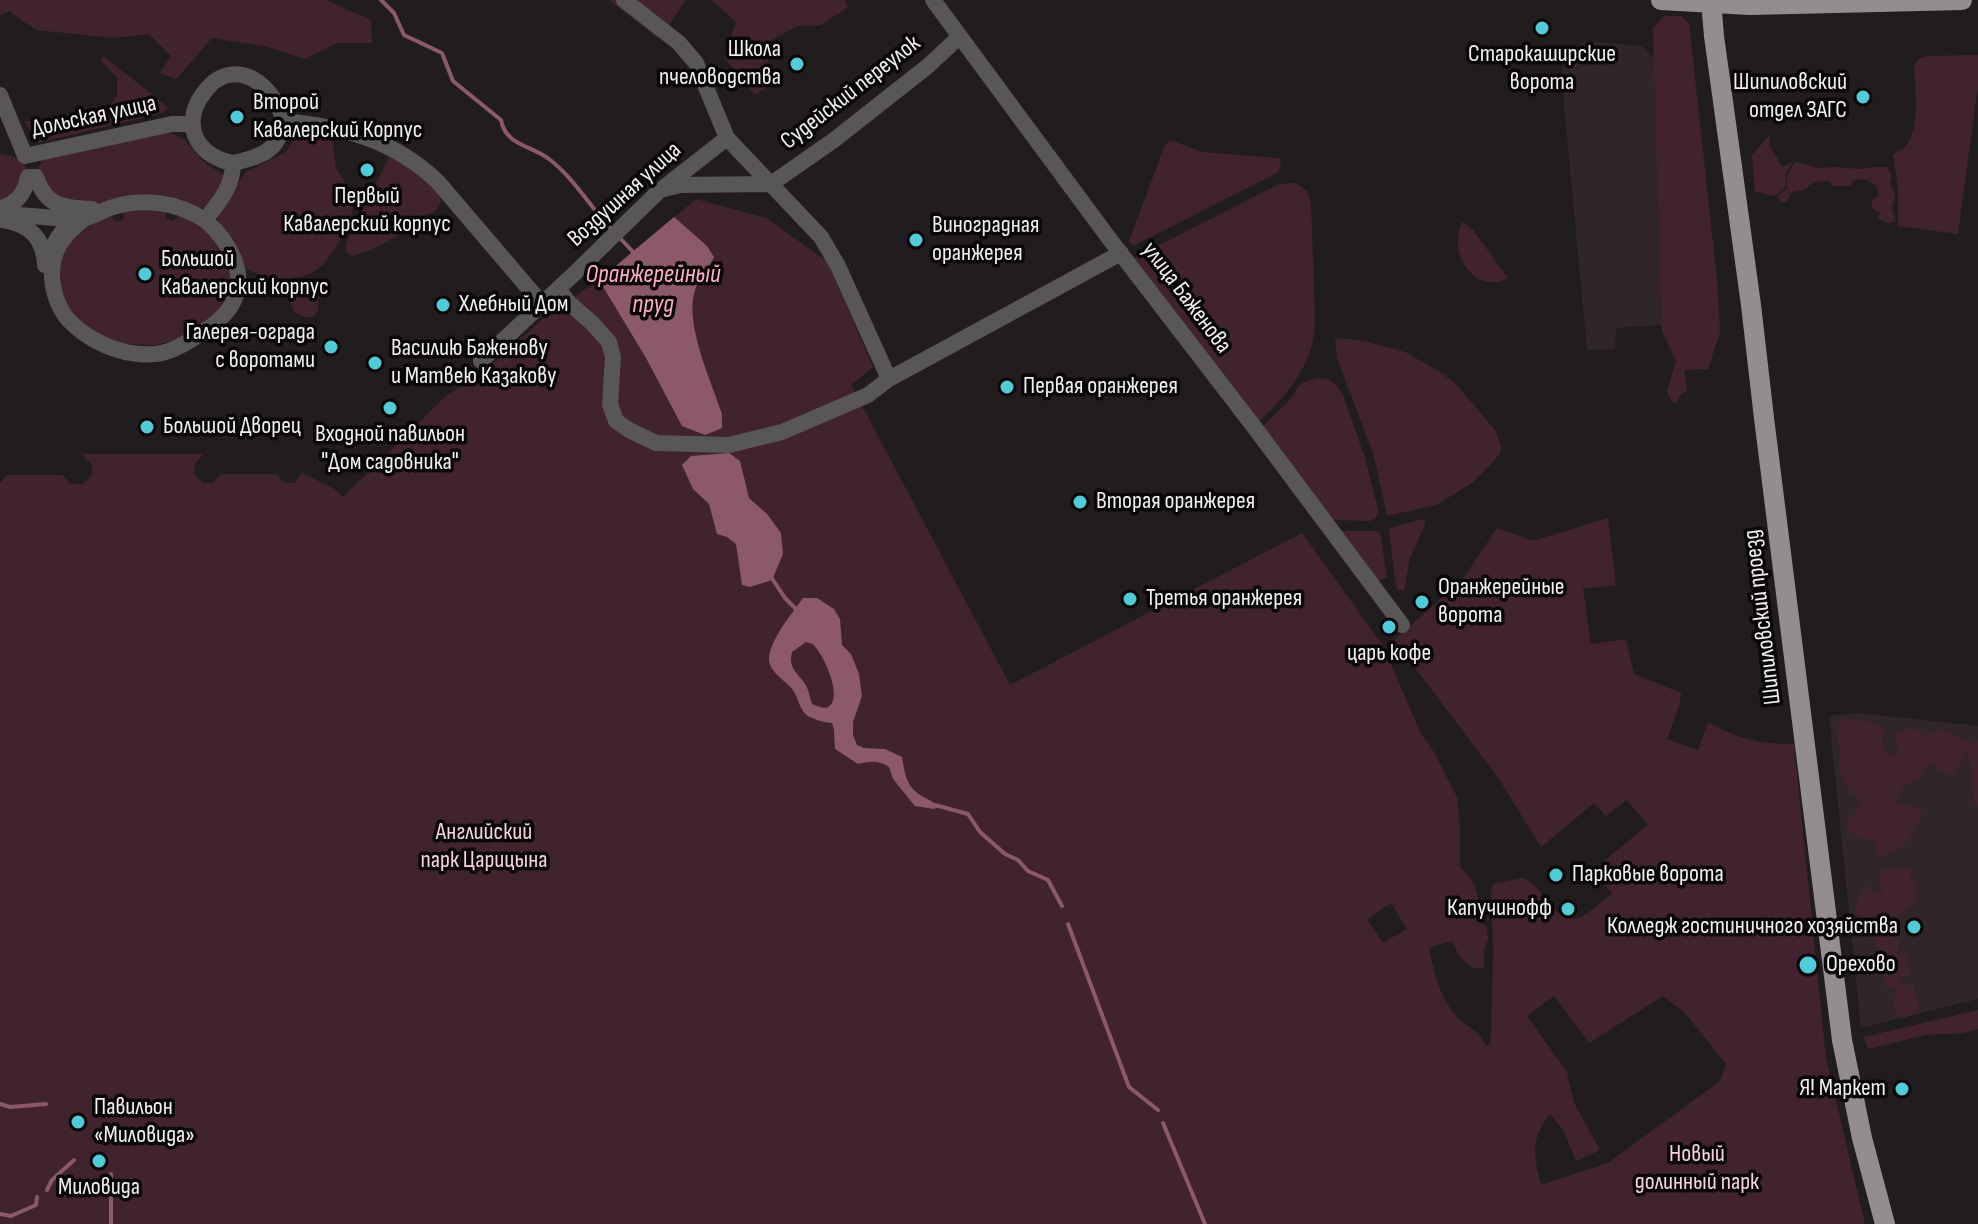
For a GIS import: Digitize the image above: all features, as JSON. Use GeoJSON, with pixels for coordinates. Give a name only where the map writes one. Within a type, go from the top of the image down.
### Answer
{"type":"FeatureCollection","features":[{"type":"Feature","properties":{"kind":"main road"},"geometry":{"type":"LineString","coordinates":[[1661,0],[1750,5],[1962,0]]}},
{"type":"Feature","properties":{"kind":"main road","name":"Шипиловский проезд"},"geometry":{"type":"LineString","coordinates":[[1711,1],[1842,1040],[1862,1138],[1885,1224]]}},
{"type":"Feature","properties":{"kind":"street"},"geometry":{"type":"LineString","coordinates":[[624,0],[679,43],[696,63],[727,138],[821,237],[838,266],[889,379]]}},
{"type":"Feature","properties":{"kind":"street","name":"улица Баженова"},"geometry":{"type":"LineString","coordinates":[[933,0],[1402,625]]}},
{"type":"Feature","properties":{"kind":"street","name":"Судейский переулок"},"geometry":{"type":"LineString","coordinates":[[771,184],[834,140],[928,66],[959,37]]}},
{"type":"Feature","properties":{"kind":"street"},"geometry":{"type":"LineString","coordinates":[[230,75],[247,76],[260,83],[271,93],[284,121],[282,133],[273,147],[257,158],[233,163],[213,157],[203,149],[192,124],[194,109],[201,96],[214,81],[230,75]]}},
{"type":"Feature","properties":{"kind":"street","name":"Дольская улица"},"geometry":{"type":"LineString","coordinates":[[0,95],[25,156],[172,124],[192,124]]}},
{"type":"Feature","properties":{"kind":"street"},"geometry":{"type":"LineString","coordinates":[[284,121],[317,124],[355,134],[391,148],[422,166],[542,304]]}},
{"type":"Feature","properties":{"kind":"street","name":"Воздушная улица"},"geometry":{"type":"LineString","coordinates":[[481,361],[659,191],[727,138]]}},
{"type":"Feature","properties":{"kind":"street"},"geometry":{"type":"LineString","coordinates":[[1,214],[45,217],[81,219],[135,202],[157,202],[193,213],[215,228],[230,248],[238,272],[232,305],[209,329],[181,346],[160,354],[124,352],[101,344],[74,327],[63,315],[52,283],[54,247],[45,217],[31,177],[31,155]]}},
{"type":"Feature","properties":{"kind":"street"},"geometry":{"type":"LineString","coordinates":[[205,220],[232,181],[233,163]]}},
{"type":"Feature","properties":{"kind":"street"},"geometry":{"type":"LineString","coordinates":[[28,177],[31,177],[36,177],[47,198],[56,204],[92,209],[54,247],[45,265],[43,246],[34,234],[24,225],[3,220],[1,214],[1,208],[19,198],[28,177]]}},
{"type":"Feature","properties":{"kind":"street"},"geometry":{"type":"LineString","coordinates":[[659,191],[680,185],[771,184]]}},
{"type":"Feature","properties":{"kind":"street"},"geometry":{"type":"LineString","coordinates":[[558,289],[609,342],[613,357],[610,404],[616,421],[656,443],[729,445],[782,432],[868,395],[889,379],[1121,253]]}},
{"type":"Feature","properties":{"kind":"shaded area"},"geometry":{"type":"Polygon","coordinates":[[[1585,41],[1642,46],[1666,72],[1704,322],[1616,328],[1615,349],[1587,350],[1561,73],[1568,54],[1585,41]]]}},
{"type":"Feature","properties":{"kind":"shaded area","name":"Колледж гостиничного хозяйcтва"},"geometry":{"type":"Polygon","coordinates":[[[1858,713],[1978,726],[1978,999],[1861,1028],[1829,716],[1858,713]]]}},
{"type":"Feature","properties":{"kind":"green space"},"geometry":{"type":"Polygon","coordinates":[[[0,0],[325,0],[371,20],[372,43],[337,43],[305,59],[268,47],[212,38],[176,79],[160,73],[171,56],[149,34],[114,38],[36,30],[9,11],[0,16],[0,0]]]}},
{"type":"Feature","properties":{"kind":"green space"},"geometry":{"type":"Polygon","coordinates":[[[609,0],[686,0],[659,39],[609,0]]]}},
{"type":"Feature","properties":{"kind":"green space"},"geometry":{"type":"Polygon","coordinates":[[[711,0],[845,0],[848,7],[821,25],[797,26],[765,44],[773,83],[755,95],[724,57],[736,22],[711,0]]]}},
{"type":"Feature","properties":{"kind":"green space"},"geometry":{"type":"Polygon","coordinates":[[[1664,16],[1681,16],[1689,23],[1720,332],[1708,369],[1684,370],[1687,390],[1676,404],[1667,391],[1676,361],[1662,331],[1653,28],[1664,16]]]}},
{"type":"Feature","properties":{"kind":"green space"},"geometry":{"type":"Polygon","coordinates":[[[1978,55],[1978,86],[1958,234],[1898,226],[1898,190],[1893,154],[1904,148],[1913,131],[1916,109],[1914,65],[1927,56],[1978,55]]]}},
{"type":"Feature","properties":{"kind":"green space"},"geometry":{"type":"Polygon","coordinates":[[[103,56],[168,107],[163,113],[38,143],[24,121],[84,122],[103,114],[117,96],[117,77],[101,61],[103,56]]]}},
{"type":"Feature","properties":{"kind":"green space"},"geometry":{"type":"Polygon","coordinates":[[[305,127],[328,134],[332,139],[336,168],[350,191],[353,206],[351,217],[323,265],[300,277],[274,280],[248,270],[219,225],[217,216],[246,172],[286,152],[305,127]]]}},
{"type":"Feature","properties":{"kind":"green space"},"geometry":{"type":"Polygon","coordinates":[[[170,132],[185,140],[205,163],[224,175],[226,180],[207,208],[56,204],[37,170],[43,160],[170,132]]]}},
{"type":"Feature","properties":{"kind":"green space"},"geometry":{"type":"Polygon","coordinates":[[[1770,135],[1769,144],[1782,167],[1794,161],[1786,173],[1786,186],[1775,196],[1755,192],[1752,155],[1770,135]]]}},
{"type":"Feature","properties":{"kind":"green space"},"geometry":{"type":"Polygon","coordinates":[[[1170,140],[1202,152],[1278,158],[1281,160],[1279,172],[1133,246],[1129,241],[1165,145],[1170,140]]]}},
{"type":"Feature","properties":{"kind":"green space"},"geometry":{"type":"Polygon","coordinates":[[[0,154],[22,159],[28,177],[0,208],[0,154]]]}},
{"type":"Feature","properties":{"kind":"green space"},"geometry":{"type":"Polygon","coordinates":[[[390,155],[440,194],[441,201],[437,209],[396,236],[352,256],[346,252],[346,244],[390,155]]]}},
{"type":"Feature","properties":{"kind":"green space"},"geometry":{"type":"Polygon","coordinates":[[[1795,162],[1820,168],[1887,167],[1895,195],[1892,208],[1895,221],[1889,223],[1878,219],[1880,213],[1871,207],[1873,199],[1879,195],[1877,186],[1865,179],[1854,180],[1850,186],[1833,186],[1830,181],[1813,182],[1804,190],[1792,192],[1782,203],[1777,197],[1787,188],[1787,175],[1795,162]]]}},
{"type":"Feature","properties":{"kind":"green space"},"geometry":{"type":"Polygon","coordinates":[[[1296,183],[1307,191],[1311,203],[1314,335],[1306,360],[1293,384],[1257,423],[1134,258],[1279,184],[1296,183]]]}},
{"type":"Feature","properties":{"kind":"green space","name":"Английский парк Царицына"},"geometry":{"type":"Polygon","coordinates":[[[696,199],[766,218],[828,262],[873,367],[851,385],[1010,685],[1302,533],[1384,647],[1420,732],[1457,797],[1460,867],[1474,885],[1480,921],[1487,928],[1484,968],[1473,968],[1460,957],[1452,941],[1429,948],[1447,1004],[1486,1046],[1490,1044],[1491,1035],[1491,889],[1495,883],[1524,878],[1561,914],[1567,918],[1581,917],[1612,894],[1593,870],[1648,825],[1627,800],[1606,816],[1594,803],[1541,847],[1499,779],[1394,640],[1462,580],[1497,528],[1533,541],[1608,518],[1616,585],[1583,589],[1591,644],[1626,639],[1634,674],[1681,693],[1667,739],[1698,750],[1708,722],[1750,739],[1794,744],[1826,1058],[1865,1224],[0,1224],[0,483],[7,475],[62,475],[71,484],[83,484],[92,474],[92,465],[82,454],[203,454],[195,464],[194,474],[203,483],[213,483],[221,474],[276,474],[285,483],[294,483],[302,473],[333,488],[343,497],[447,395],[478,377],[545,317],[599,280],[696,199]],[[1391,903],[1367,919],[1383,943],[1407,929],[1391,903]],[[1554,996],[1527,1016],[1567,1072],[1574,1103],[1600,1150],[1576,1161],[1564,1131],[1550,1114],[1539,1132],[1535,1148],[1541,1185],[1608,1163],[1720,1081],[1726,1064],[1684,1012],[1663,996],[1589,1043],[1554,996]]]}},
{"type":"Feature","properties":{"kind":"green space"},"geometry":{"type":"Polygon","coordinates":[[[166,209],[166,218],[171,221],[176,219],[179,212],[193,218],[228,251],[231,273],[227,299],[218,313],[182,339],[156,345],[127,344],[94,332],[66,308],[58,285],[63,251],[81,231],[111,214],[114,220],[120,222],[124,218],[123,210],[166,209]]]}},
{"type":"Feature","properties":{"kind":"green space"},"geometry":{"type":"Polygon","coordinates":[[[1462,221],[1473,230],[1508,278],[1489,282],[1470,272],[1459,254],[1458,237],[1462,221]]]}},
{"type":"Feature","properties":{"kind":"green space"},"geometry":{"type":"Polygon","coordinates":[[[313,288],[319,294],[318,311],[312,317],[294,312],[290,301],[294,295],[302,289],[313,288]]]}},
{"type":"Feature","properties":{"kind":"green space"},"geometry":{"type":"Polygon","coordinates":[[[1341,338],[1405,352],[1440,372],[1456,384],[1495,430],[1501,446],[1500,453],[1472,483],[1436,505],[1387,516],[1374,456],[1337,358],[1335,340],[1341,338]]]}},
{"type":"Feature","properties":{"kind":"green space"},"geometry":{"type":"Polygon","coordinates":[[[1318,378],[1330,380],[1343,395],[1365,458],[1378,510],[1376,518],[1370,521],[1329,520],[1260,429],[1289,401],[1301,383],[1318,378]]]}},
{"type":"Feature","properties":{"kind":"green space"},"geometry":{"type":"Polygon","coordinates":[[[1423,519],[1426,522],[1410,558],[1404,591],[1398,591],[1389,530],[1423,519]]]}},
{"type":"Feature","properties":{"kind":"green space"},"geometry":{"type":"Polygon","coordinates":[[[1338,531],[1380,533],[1387,577],[1377,582],[1338,531]]]}},
{"type":"Feature","properties":{"kind":"green space"},"geometry":{"type":"Polygon","coordinates":[[[1843,718],[1880,724],[1884,727],[1882,741],[1886,753],[1898,757],[1896,736],[1911,726],[1927,737],[1943,728],[1970,743],[1978,742],[1978,806],[1975,807],[1968,749],[1961,764],[1950,776],[1929,763],[1921,779],[1904,785],[1895,803],[1921,808],[1921,820],[1908,841],[1894,852],[1876,859],[1875,839],[1865,841],[1851,833],[1845,824],[1861,800],[1849,792],[1839,770],[1840,748],[1836,728],[1843,718]]]}},
{"type":"Feature","properties":{"kind":"green space"},"geometry":{"type":"Polygon","coordinates":[[[1901,866],[1913,867],[1910,878],[1917,887],[1918,899],[1905,912],[1887,917],[1889,927],[1896,931],[1899,940],[1898,952],[1906,955],[1910,964],[1910,977],[1897,977],[1902,984],[1914,984],[1919,1003],[1917,1013],[1903,1018],[1894,1011],[1895,990],[1885,987],[1882,976],[1885,965],[1876,948],[1876,928],[1855,912],[1859,895],[1869,883],[1873,893],[1884,892],[1878,884],[1881,871],[1901,866]]]}},
{"type":"Feature","properties":{"kind":"green space"},"geometry":{"type":"Polygon","coordinates":[[[1978,1010],[1978,1029],[1964,1033],[1926,1035],[1868,1049],[1864,1037],[1978,1010]]]}},
{"type":"Feature","properties":{"kind":"water","name":"Оранжерейный пруд"},"geometry":{"type":"Polygon","coordinates":[[[674,217],[707,246],[714,257],[696,286],[693,303],[700,352],[722,414],[722,428],[705,435],[682,426],[599,280],[674,217]]]}},
{"type":"Feature","properties":{"kind":"water"},"geometry":{"type":"Polygon","coordinates":[[[729,453],[740,461],[749,498],[767,514],[781,533],[783,554],[772,580],[750,587],[742,585],[736,544],[717,534],[709,504],[693,489],[682,465],[691,456],[729,453]]]}},
{"type":"Feature","properties":{"kind":"water"},"geometry":{"type":"Polygon","coordinates":[[[803,598],[817,598],[834,609],[840,619],[842,645],[851,654],[859,674],[862,696],[853,722],[857,745],[885,749],[902,757],[909,784],[938,807],[915,806],[893,779],[889,767],[874,762],[858,764],[835,749],[832,723],[808,716],[792,689],[772,668],[769,659],[773,644],[803,598]],[[806,642],[792,652],[792,666],[806,686],[812,704],[825,708],[834,697],[831,677],[817,649],[806,642]]]}},
{"type":"Feature","properties":{"kind":"waterway"},"geometry":{"type":"LineString","coordinates":[[381,0],[394,13],[404,35],[442,53],[453,81],[501,120],[514,140],[542,154],[558,167],[613,231]]}},
{"type":"Feature","properties":{"kind":"waterway"},"geometry":{"type":"LineString","coordinates":[[619,237],[635,254]]}},
{"type":"Feature","properties":{"kind":"waterway"},"geometry":{"type":"LineString","coordinates":[[771,577],[798,611]]}},
{"type":"Feature","properties":{"kind":"waterway"},"geometry":{"type":"LineString","coordinates":[[935,805],[968,814],[980,832],[1005,854],[1018,860],[1028,871],[1048,880],[1062,906]]}},
{"type":"Feature","properties":{"kind":"waterway"},"geometry":{"type":"LineString","coordinates":[[1068,924],[1129,1087],[1158,1110]]}},
{"type":"Feature","properties":{"kind":"waterway"},"geometry":{"type":"LineString","coordinates":[[0,1104],[10,1107],[46,1104]]}},
{"type":"Feature","properties":{"kind":"waterway"},"geometry":{"type":"LineString","coordinates":[[1163,1123],[1205,1224]]}},
{"type":"Feature","properties":{"kind":"waterway"},"geometry":{"type":"LineString","coordinates":[[47,1190],[52,1180],[74,1160]]}},
{"type":"Feature","properties":{"kind":"waterway"},"geometry":{"type":"LineString","coordinates":[[111,1174],[111,1224]]}},
{"type":"Feature","properties":{"kind":"waterway"},"geometry":{"type":"LineString","coordinates":[[0,1214],[11,1216],[36,1205],[37,1197]]}},
{"type":"Feature","properties":{"kind":"place","name":"Старокаширские ворота"},"geometry":{"type":"Point","coordinates":[1542,28]}},
{"type":"Feature","properties":{"kind":"place","name":"Школа пчеловодства"},"geometry":{"type":"Point","coordinates":[797,64]}},
{"type":"Feature","properties":{"kind":"place","name":"Шипиловский отдел ЗАГС"},"geometry":{"type":"Point","coordinates":[1863,97]}},
{"type":"Feature","properties":{"kind":"place","name":"Второй Кавалерский Корпус"},"geometry":{"type":"Point","coordinates":[237,117]}},
{"type":"Feature","properties":{"kind":"place","name":"Первый Кавалерский корпус"},"geometry":{"type":"Point","coordinates":[367,170]}},
{"type":"Feature","properties":{"kind":"place","name":"Виноградная оранжерея"},"geometry":{"type":"Point","coordinates":[916,240]}},
{"type":"Feature","properties":{"kind":"place","name":"Большой Кавалерский корпус"},"geometry":{"type":"Point","coordinates":[145,274]}},
{"type":"Feature","properties":{"kind":"place","name":"Хлебный Дом"},"geometry":{"type":"Point","coordinates":[443,305]}},
{"type":"Feature","properties":{"kind":"place","name":"Галерея-ограда с воротами"},"geometry":{"type":"Point","coordinates":[331,347]}},
{"type":"Feature","properties":{"kind":"place","name":"Василию Баженову и Матвею Казакову"},"geometry":{"type":"Point","coordinates":[375,363]}},
{"type":"Feature","properties":{"kind":"place","name":"Первая оранжерея"},"geometry":{"type":"Point","coordinates":[1007,387]}},
{"type":"Feature","properties":{"kind":"place","name":"Входной павильон \"Дом садовника\""},"geometry":{"type":"Point","coordinates":[390,408]}},
{"type":"Feature","properties":{"kind":"place","name":"Большой Дворец"},"geometry":{"type":"Point","coordinates":[147,427]}},
{"type":"Feature","properties":{"kind":"place","name":"Вторая оранжерея"},"geometry":{"type":"Point","coordinates":[1080,502]}},
{"type":"Feature","properties":{"kind":"place","name":"Третья оранжерея"},"geometry":{"type":"Point","coordinates":[1130,599]}},
{"type":"Feature","properties":{"kind":"place","name":"Оранжерейные ворота"},"geometry":{"type":"Point","coordinates":[1422,602]}},
{"type":"Feature","properties":{"kind":"place","name":"царь кофе"},"geometry":{"type":"Point","coordinates":[1389,627]}},
{"type":"Feature","properties":{"kind":"place","name":"Парковые ворота"},"geometry":{"type":"Point","coordinates":[1556,875]}},
{"type":"Feature","properties":{"kind":"place","name":"Капучинофф"},"geometry":{"type":"Point","coordinates":[1568,909]}},
{"type":"Feature","properties":{"kind":"place","name":"Колледж гостиничного хозяйcтва"},"geometry":{"type":"Point","coordinates":[1914,927]}},
{"type":"Feature","properties":{"kind":"place","name":"Орехово"},"geometry":{"type":"Point","coordinates":[1808,965]}},
{"type":"Feature","properties":{"kind":"place","name":"Я! Маркет"},"geometry":{"type":"Point","coordinates":[1902,1089]}},
{"type":"Feature","properties":{"kind":"place","name":"Павильон «Миловида»"},"geometry":{"type":"Point","coordinates":[78,1122]}},
{"type":"Feature","properties":{"kind":"place","name":"Миловида"},"geometry":{"type":"Point","coordinates":[99,1161]}},
{"type":"Feature","properties":{"kind":"park label","name":"Новый долинный парк"},"geometry":{"type":"Point","coordinates":[1697,1169]}}]}
